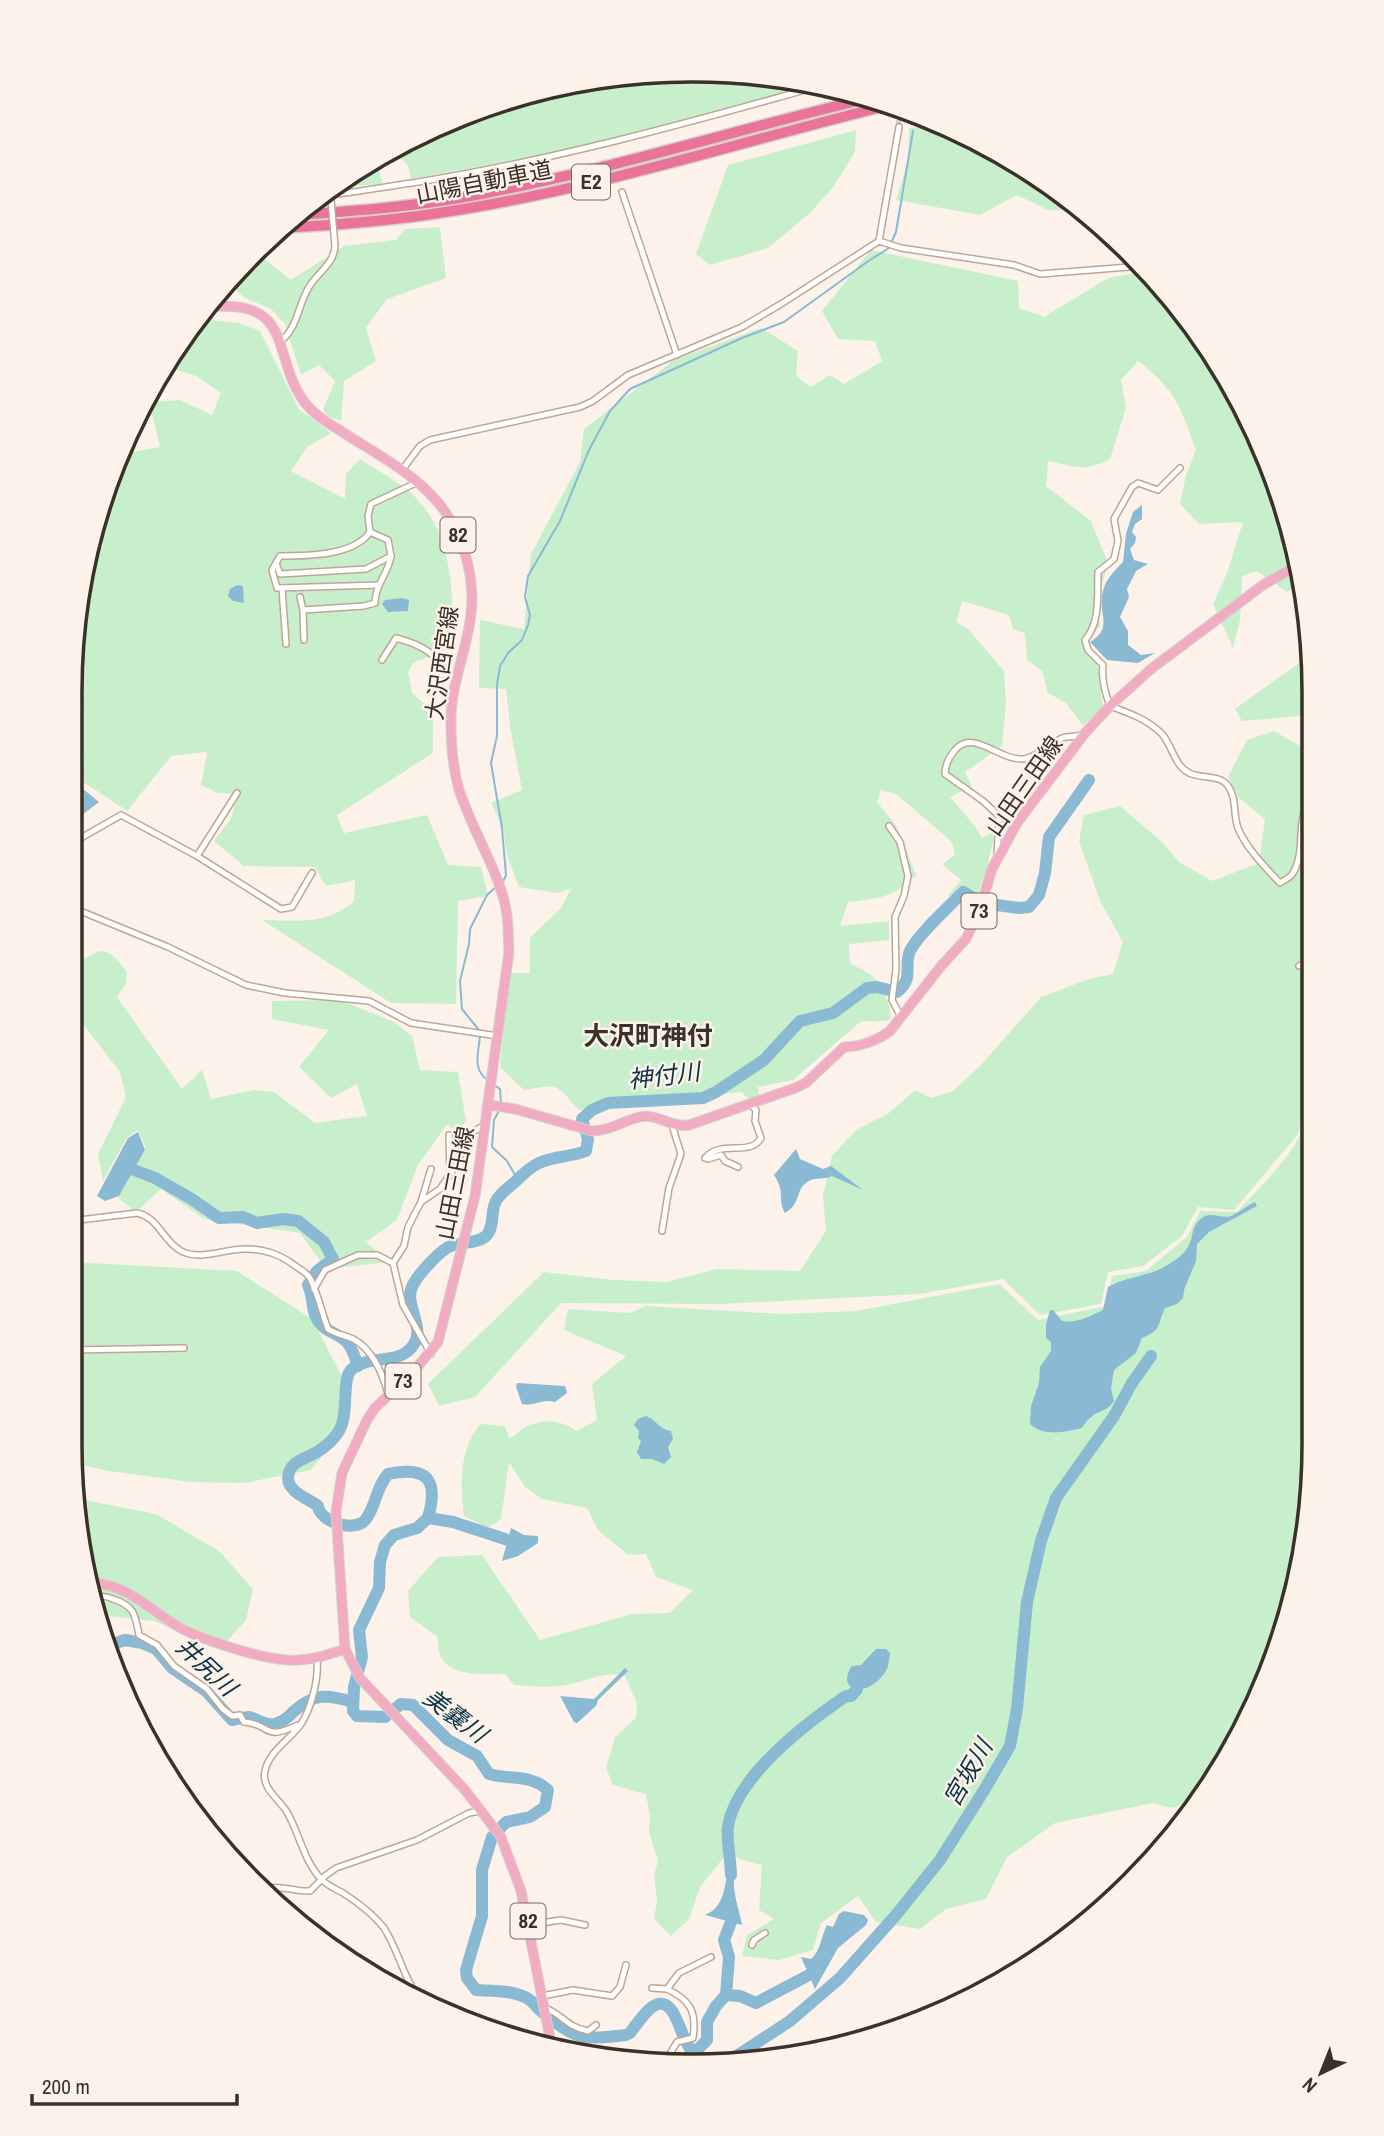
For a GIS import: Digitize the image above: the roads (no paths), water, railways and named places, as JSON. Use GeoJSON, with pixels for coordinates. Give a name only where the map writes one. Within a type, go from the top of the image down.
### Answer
{"type":"FeatureCollection","features":[{"type":"Feature","properties":{"kind":"highway","name":"山陽自動車道"},"geometry":{"type":"LineString","coordinates":[[315,213],[397,206],[494,191],[625,161],[850,103]]}},
{"type":"Feature","properties":{"kind":"highway","name":"山陽自動車道"},"geometry":{"type":"LineString","coordinates":[[299,227],[389,220],[530,196],[871,110]]}},
{"type":"Feature","properties":{"kind":"main road","name":"大沢西宮線"},"geometry":{"type":"LineString","coordinates":[[220,307],[235,306],[252,310],[270,323],[281,341],[295,385],[308,407],[418,482],[441,507],[453,525],[464,551],[471,580],[471,615],[456,678],[451,722],[456,775],[462,797],[500,886],[508,918],[509,951],[492,1083],[496,1106]]}},
{"type":"Feature","properties":{"kind":"main road","name":"山田三田線"},"geometry":{"type":"LineString","coordinates":[[345,1649],[336,1512],[342,1473],[367,1420],[388,1394],[431,1354],[438,1342],[467,1233],[486,1123],[496,1106],[585,1130],[604,1131],[640,1117],[656,1118],[673,1125],[689,1125],[751,1105],[807,1082],[844,1047],[853,1047],[883,1037],[966,939],[980,909],[997,858],[1017,822],[1086,733],[1110,706],[1160,662],[1263,585],[1289,570]]}},
{"type":"Feature","properties":{"kind":"main road"},"geometry":{"type":"LineString","coordinates":[[99,1584],[117,1587],[173,1624],[201,1637],[287,1660],[317,1657],[345,1649]]}},
{"type":"Feature","properties":{"kind":"main road","name":"82"},"geometry":{"type":"LineString","coordinates":[[345,1649],[360,1678],[482,1810],[500,1837],[515,1870],[550,2037]]}},
{"type":"Feature","properties":{"kind":"street"},"geometry":{"type":"LineString","coordinates":[[336,197],[531,161],[650,133],[798,92]]}},
{"type":"Feature","properties":{"kind":"street"},"geometry":{"type":"LineString","coordinates":[[402,470],[420,446],[430,440],[580,407],[593,401],[628,375],[752,321],[879,241],[900,127]]}},
{"type":"Feature","properties":{"kind":"street"},"geometry":{"type":"LineString","coordinates":[[622,192],[677,355]]}},
{"type":"Feature","properties":{"kind":"street"},"geometry":{"type":"LineString","coordinates":[[281,341],[293,328],[310,284],[331,261],[335,246],[331,201]]}},
{"type":"Feature","properties":{"kind":"street"},"geometry":{"type":"LineString","coordinates":[[879,241],[901,248],[1014,265],[1040,274],[1129,267]]}},
{"type":"Feature","properties":{"kind":"street"},"geometry":{"type":"LineString","coordinates":[[1180,468],[1158,490],[1138,483],[1132,487],[1114,519],[1118,541],[1114,559],[1098,572],[1096,618],[1085,640],[1088,650],[1103,666],[1102,677],[1110,706],[1148,722],[1163,735],[1180,765],[1190,774],[1219,779],[1228,785],[1238,827],[1265,867],[1280,883],[1293,875],[1298,859],[1302,823]]}},
{"type":"Feature","properties":{"kind":"street"},"geometry":{"type":"LineString","coordinates":[[379,585],[277,589],[272,570],[280,556],[329,553],[364,540],[370,532],[368,516],[371,504],[418,482]]}},
{"type":"Feature","properties":{"kind":"street"},"geometry":{"type":"LineString","coordinates":[[303,610],[375,603],[375,593],[389,569],[391,556],[388,540],[370,532]]}},
{"type":"Feature","properties":{"kind":"street"},"geometry":{"type":"LineString","coordinates":[[276,562],[279,574],[366,569],[391,556]]}},
{"type":"Feature","properties":{"kind":"street"},"geometry":{"type":"LineString","coordinates":[[282,588],[285,644]]}},
{"type":"Feature","properties":{"kind":"street"},"geometry":{"type":"LineString","coordinates":[[300,597],[304,640]]}},
{"type":"Feature","properties":{"kind":"street"},"geometry":{"type":"LineString","coordinates":[[382,660],[396,638],[432,653],[442,664],[445,674]]}},
{"type":"Feature","properties":{"kind":"street"},"geometry":{"type":"LineString","coordinates":[[436,676],[445,674],[456,678]]}},
{"type":"Feature","properties":{"kind":"street"},"geometry":{"type":"LineString","coordinates":[[997,858],[999,816],[945,774],[945,766],[953,752],[960,745],[976,742],[1006,758],[1024,759],[1033,757],[1061,739],[1086,733]]}},
{"type":"Feature","properties":{"kind":"street"},"geometry":{"type":"LineString","coordinates":[[198,856],[237,793]]}},
{"type":"Feature","properties":{"kind":"street"},"geometry":{"type":"LineString","coordinates":[[82,837],[121,815],[198,856],[281,909],[292,906],[312,873]]}},
{"type":"Feature","properties":{"kind":"street"},"geometry":{"type":"LineString","coordinates":[[889,826],[900,842],[908,876],[904,896],[895,917],[892,1000],[901,1017]]}},
{"type":"Feature","properties":{"kind":"street"},"geometry":{"type":"LineString","coordinates":[[82,911],[146,937],[246,985],[285,993],[369,1001],[411,1023],[498,1036]]}},
{"type":"Feature","properties":{"kind":"street"},"geometry":{"type":"LineString","coordinates":[[738,1167],[725,1161],[721,1155],[705,1158],[707,1154],[717,1150],[730,1147],[751,1148],[758,1144],[761,1138],[755,1121],[756,1110],[751,1105]]}},
{"type":"Feature","properties":{"kind":"street"},"geometry":{"type":"LineString","coordinates":[[421,1202],[440,1189],[470,1134],[486,1123]]}},
{"type":"Feature","properties":{"kind":"street"},"geometry":{"type":"LineString","coordinates":[[662,1231],[669,1188],[681,1154],[673,1125]]}},
{"type":"Feature","properties":{"kind":"street"},"geometry":{"type":"LineString","coordinates":[[449,1135],[450,1174]]}},
{"type":"Feature","properties":{"kind":"street"},"geometry":{"type":"LineString","coordinates":[[431,1168],[421,1202],[408,1227],[404,1246],[393,1263],[403,1305],[431,1354]]}},
{"type":"Feature","properties":{"kind":"street"},"geometry":{"type":"LineString","coordinates":[[82,1220],[145,1214],[182,1252],[210,1255],[243,1248],[264,1250],[290,1261],[309,1276],[328,1329],[355,1340],[365,1349],[383,1377],[388,1394]]}},
{"type":"Feature","properties":{"kind":"street"},"geometry":{"type":"LineString","coordinates":[[314,1289],[325,1270],[358,1255],[377,1255],[393,1263]]}},
{"type":"Feature","properties":{"kind":"street"},"geometry":{"type":"LineString","coordinates":[[82,1350],[184,1348]]}},
{"type":"Feature","properties":{"kind":"street"},"geometry":{"type":"LineString","coordinates":[[102,1596],[127,1604],[134,1614],[139,1636],[157,1646],[174,1665],[207,1689],[232,1716],[240,1716],[244,1723],[279,1734],[302,1724]]}},
{"type":"Feature","properties":{"kind":"street"},"geometry":{"type":"LineString","coordinates":[[317,1657],[313,1693],[302,1724],[271,1758],[265,1769],[264,1779],[297,1829],[309,1860],[321,1880],[346,1895],[383,1927],[410,1984]]}},
{"type":"Feature","properties":{"kind":"street"},"geometry":{"type":"LineString","coordinates":[[274,1888],[310,1891],[336,1868],[417,1840],[469,1813],[482,1810]]}},
{"type":"Feature","properties":{"kind":"street"},"geometry":{"type":"LineString","coordinates":[[528,1925],[561,1920],[586,1925]]}},
{"type":"Feature","properties":{"kind":"street"},"geometry":{"type":"LineString","coordinates":[[752,1945],[754,1940],[765,1933]]}},
{"type":"Feature","properties":{"kind":"street"},"geometry":{"type":"LineString","coordinates":[[667,1989],[679,1973],[711,1957]]}},
{"type":"Feature","properties":{"kind":"street"},"geometry":{"type":"LineString","coordinates":[[542,1996],[573,1990],[611,1996],[620,1987],[626,1965]]}},
{"type":"Feature","properties":{"kind":"street"},"geometry":{"type":"LineString","coordinates":[[652,1988],[667,1989],[684,1997],[692,2009],[694,2038],[677,2042],[670,2053]]}},
{"type":"Feature","properties":{"kind":"street"},"geometry":{"type":"LineString","coordinates":[[545,2008],[572,2028],[587,2031],[596,2025]]}},
{"type":"Feature","properties":{"kind":"water"},"geometry":{"type":"Polygon","coordinates":[[[1142,505],[1142,519],[1135,524],[1132,532],[1136,537],[1135,543],[1130,549],[1134,560],[1148,564],[1136,571],[1127,589],[1129,597],[1120,617],[1128,631],[1128,645],[1141,655],[1155,653],[1138,663],[1107,660],[1090,642],[1101,632],[1104,621],[1103,591],[1109,577],[1123,562],[1126,534],[1133,512],[1142,505]]]}},
{"type":"Feature","properties":{"kind":"water"},"geometry":{"type":"Polygon","coordinates":[[[237,585],[243,586],[244,603],[233,601],[228,596],[230,589],[237,585]]]}},
{"type":"Feature","properties":{"kind":"water"},"geometry":{"type":"Polygon","coordinates":[[[385,600],[409,600],[408,611],[388,612],[382,604],[385,600]]]}},
{"type":"Feature","properties":{"kind":"water"},"geometry":{"type":"Polygon","coordinates":[[[82,789],[99,802],[82,815],[82,789]]]}},
{"type":"Feature","properties":{"kind":"water"},"geometry":{"type":"Polygon","coordinates":[[[138,1132],[145,1150],[119,1196],[105,1201],[97,1196],[128,1138],[138,1132]]]}},
{"type":"Feature","properties":{"kind":"water"},"geometry":{"type":"Polygon","coordinates":[[[796,1149],[800,1159],[823,1169],[831,1166],[863,1190],[832,1176],[812,1180],[805,1183],[794,1205],[785,1213],[780,1187],[774,1175],[796,1149]]]}},
{"type":"Feature","properties":{"kind":"water"},"geometry":{"type":"Polygon","coordinates":[[[1255,1202],[1257,1206],[1209,1232],[1197,1244],[1196,1261],[1183,1298],[1177,1304],[1165,1308],[1156,1329],[1142,1338],[1136,1353],[1114,1370],[1111,1388],[1114,1401],[1111,1405],[1091,1417],[1082,1428],[1048,1432],[1030,1424],[1031,1406],[1039,1383],[1040,1367],[1051,1351],[1051,1342],[1046,1338],[1050,1310],[1062,1321],[1073,1321],[1103,1310],[1108,1287],[1154,1272],[1176,1259],[1187,1248],[1195,1226],[1205,1216],[1231,1216],[1255,1202]]]}},
{"type":"Feature","properties":{"kind":"water"},"geometry":{"type":"Polygon","coordinates":[[[517,1383],[565,1386],[567,1393],[555,1402],[522,1404],[517,1383]]]}},
{"type":"Feature","properties":{"kind":"water"},"geometry":{"type":"Polygon","coordinates":[[[646,1416],[671,1431],[673,1439],[668,1447],[671,1457],[664,1464],[652,1459],[641,1459],[637,1452],[641,1441],[638,1438],[639,1431],[634,1425],[638,1419],[646,1416]]]}},
{"type":"Feature","properties":{"kind":"water"},"geometry":{"type":"Polygon","coordinates":[[[511,1528],[524,1535],[538,1536],[538,1543],[518,1556],[502,1561],[511,1528]]]}},
{"type":"Feature","properties":{"kind":"water"},"geometry":{"type":"Polygon","coordinates":[[[876,1649],[886,1649],[890,1653],[887,1669],[880,1679],[864,1689],[851,1687],[847,1682],[852,1666],[861,1665],[876,1649]]]}},
{"type":"Feature","properties":{"kind":"water"},"geometry":{"type":"Polygon","coordinates":[[[625,1668],[628,1671],[598,1700],[596,1706],[577,1723],[574,1722],[560,1696],[594,1699],[625,1668]]]}},
{"type":"Feature","properties":{"kind":"water"},"geometry":{"type":"Polygon","coordinates":[[[727,1875],[734,1879],[742,1925],[705,1915],[719,1904],[727,1875]]]}},
{"type":"Feature","properties":{"kind":"water"},"geometry":{"type":"Polygon","coordinates":[[[844,1911],[864,1915],[868,1920],[866,1925],[838,1948],[815,1989],[801,1957],[811,1959],[819,1947],[827,1925],[833,1927],[839,1914],[844,1911]]]}},
{"type":"Feature","properties":{"kind":"waterway"},"geometry":{"type":"LineString","coordinates":[[503,882],[506,875],[502,828],[491,763],[497,736],[497,684],[500,666],[508,653],[522,640],[528,625],[530,615],[525,597],[528,576],[560,521],[589,450],[610,411],[630,389],[784,322],[889,248],[896,232],[913,131]]}},
{"type":"Feature","properties":{"kind":"waterway","name":"神付川"},"geometry":{"type":"LineString","coordinates":[[989,904],[1029,907],[1039,895],[1045,873],[1049,837],[1089,780]]}},
{"type":"Feature","properties":{"kind":"waterway"},"geometry":{"type":"LineString","coordinates":[[479,1030],[462,1009],[460,981],[470,929],[487,895],[496,887]]}},
{"type":"Feature","properties":{"kind":"waterway","name":"美嚢川"},"geometry":{"type":"LineString","coordinates":[[693,2054],[673,2012],[664,2004],[652,2007],[626,2035],[580,2036],[563,2028],[530,2000],[518,1994],[476,1990],[467,1978],[466,1970],[482,1916],[482,1870],[492,1837],[506,1822],[530,1817],[545,1807],[548,1790],[527,1779],[489,1774],[477,1756],[448,1740],[413,1705],[401,1704],[385,1717],[357,1716],[353,1711],[354,1687],[362,1657],[359,1630],[379,1588],[380,1562],[385,1545],[394,1535],[417,1528],[428,1518],[432,1494],[427,1478],[412,1472],[388,1474],[366,1519],[347,1526],[325,1517],[318,1506],[295,1491],[289,1483],[289,1472],[294,1464],[323,1448],[337,1434],[344,1418],[348,1374],[352,1369],[367,1362],[401,1355],[414,1344],[417,1330],[410,1298],[411,1290],[420,1274],[447,1248],[486,1236],[491,1228],[494,1205],[498,1198],[529,1169],[545,1161],[586,1151],[588,1139],[582,1119],[592,1110],[608,1103],[703,1098],[716,1092],[764,1060],[800,1021],[833,1013],[867,988],[877,987],[897,992],[906,982],[908,957],[920,937],[963,892],[977,900]]}},
{"type":"Feature","properties":{"kind":"waterway"},"geometry":{"type":"LineString","coordinates":[[480,1035],[478,1066],[489,1081]]}},
{"type":"Feature","properties":{"kind":"waterway"},"geometry":{"type":"LineString","coordinates":[[493,1084],[500,1089],[501,1103]]}},
{"type":"Feature","properties":{"kind":"waterway"},"geometry":{"type":"LineString","coordinates":[[500,1109],[494,1120],[492,1147],[507,1161],[518,1180]]}},
{"type":"Feature","properties":{"kind":"waterway"},"geometry":{"type":"LineString","coordinates":[[134,1170],[155,1178],[219,1218],[243,1217],[257,1223],[283,1219],[298,1221],[324,1242],[333,1259],[317,1271],[308,1285],[314,1314],[322,1325],[348,1343],[358,1366]]}},
{"type":"Feature","properties":{"kind":"waterway","name":"宮坂川"},"geometry":{"type":"LineString","coordinates":[[744,2051],[790,2021],[840,1978],[896,1915],[940,1860],[1010,1746],[1017,1709],[1027,1602],[1041,1541],[1056,1498],[1114,1416],[1151,1356]]}},
{"type":"Feature","properties":{"kind":"waterway"},"geometry":{"type":"LineString","coordinates":[[428,1518],[453,1522],[508,1540]]}},
{"type":"Feature","properties":{"kind":"waterway","name":"井尻川"},"geometry":{"type":"LineString","coordinates":[[116,1643],[125,1640],[156,1649],[172,1668],[206,1691],[232,1720],[249,1717],[275,1724],[314,1698],[328,1697],[353,1702]]}},
{"type":"Feature","properties":{"kind":"waterway"},"geometry":{"type":"LineString","coordinates":[[731,1875],[728,1826],[744,1789],[758,1770],[793,1736],[857,1689]]}},
{"type":"Feature","properties":{"kind":"waterway"},"geometry":{"type":"LineString","coordinates":[[693,2054],[707,2040],[707,2022],[726,1995],[729,1957],[724,1940],[731,1922]]}},
{"type":"Feature","properties":{"kind":"waterway"},"geometry":{"type":"LineString","coordinates":[[726,1995],[740,1996],[756,2003],[809,1975]]}},
{"type":"Feature","properties":{"kind":"tunnel"},"geometry":{"type":"LineString","coordinates":[[898,119],[899,127]]}},
{"type":"Feature","properties":{"kind":"district","name":"大沢町神付"},"geometry":{"type":"Point","coordinates":[648,1036]}}]}
